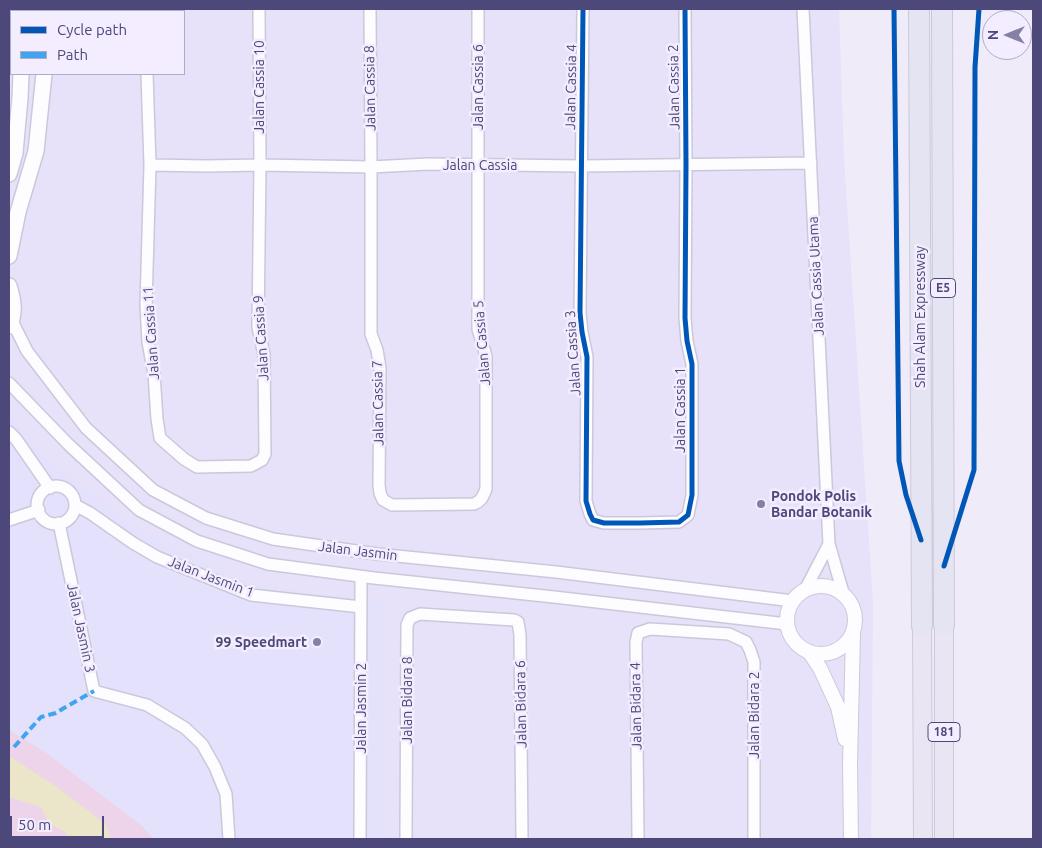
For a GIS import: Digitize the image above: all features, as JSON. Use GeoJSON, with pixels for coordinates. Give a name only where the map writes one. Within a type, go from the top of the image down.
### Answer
{"type":"FeatureCollection","features":[{"type":"Feature","properties":{"kind":"highway","name":"Shah Alam Expressway"},"geometry":{"type":"LineString","coordinates":[[919,9],[922,626]]}},
{"type":"Feature","properties":{"kind":"highway","name":"Shah Alam Expressway"},"geometry":{"type":"LineString","coordinates":[[942,9],[944,625]]}},
{"type":"Feature","properties":{"kind":"main road"},"geometry":{"type":"LineString","coordinates":[[9,174],[15,153],[21,75]]}},
{"type":"Feature","properties":{"kind":"main road"},"geometry":{"type":"LineString","coordinates":[[9,256],[18,212],[36,150],[44,75]]}},
{"type":"Feature","properties":{"kind":"main road"},"geometry":{"type":"LineString","coordinates":[[9,286],[14,308],[10,323]]}},
{"type":"Feature","properties":{"kind":"main road","name":"181"},"geometry":{"type":"LineString","coordinates":[[944,625],[944,839]]}},
{"type":"Feature","properties":{"kind":"main road","name":"181"},"geometry":{"type":"LineString","coordinates":[[922,626],[923,839]]}},
{"type":"Feature","properties":{"kind":"street","name":"Jalan Cassia 10"},"geometry":{"type":"LineString","coordinates":[[258,9],[260,165]]}},
{"type":"Feature","properties":{"kind":"street","name":"Jalan Cassia 8"},"geometry":{"type":"LineString","coordinates":[[370,9],[371,167]]}},
{"type":"Feature","properties":{"kind":"street","name":"Jalan Cassia 6"},"geometry":{"type":"LineString","coordinates":[[478,9],[478,164]]}},
{"type":"Feature","properties":{"kind":"street","name":"Jalan Cassia 4"},"geometry":{"type":"LineString","coordinates":[[581,166],[583,9]]}},
{"type":"Feature","properties":{"kind":"street","name":"Jalan Cassia 2"},"geometry":{"type":"LineString","coordinates":[[685,9],[686,165]]}},
{"type":"Feature","properties":{"kind":"street","name":"Jalan Cassia Utama"},"geometry":{"type":"LineString","coordinates":[[803,9],[830,544],[844,596]]}},
{"type":"Feature","properties":{"kind":"street","name":"Jalan Cassia 11"},"geometry":{"type":"LineString","coordinates":[[147,75],[150,165],[146,305],[148,342],[154,374],[156,419],[160,438],[184,459],[197,467],[213,468]]}},
{"type":"Feature","properties":{"kind":"street","name":"Jalan Cassia"},"geometry":{"type":"LineString","coordinates":[[150,165],[371,167],[428,164],[581,166],[811,163]]}},
{"type":"Feature","properties":{"kind":"street","name":"Jalan Cassia 5"},"geometry":{"type":"LineString","coordinates":[[432,505],[474,504],[480,502],[486,489],[486,356],[478,329],[478,164]]}},
{"type":"Feature","properties":{"kind":"street","name":"Jalan Cassia 9"},"geometry":{"type":"LineString","coordinates":[[213,468],[251,466],[262,460],[265,454],[264,355],[258,327],[260,165]]}},
{"type":"Feature","properties":{"kind":"street","name":"Jalan Cassia 1"},"geometry":{"type":"LineString","coordinates":[[640,524],[679,522],[688,515],[692,495],[692,364],[685,318],[686,165]]}},
{"type":"Feature","properties":{"kind":"street","name":"Jalan Cassia 3"},"geometry":{"type":"LineString","coordinates":[[581,166],[580,313],[587,356],[588,390],[586,502],[593,520],[604,523],[640,524]]}},
{"type":"Feature","properties":{"kind":"street","name":"Jalan Cassia 7"},"geometry":{"type":"LineString","coordinates":[[371,167],[370,334],[377,350],[380,368],[380,493],[383,500],[392,504],[432,505]]}},
{"type":"Feature","properties":{"kind":"street","name":"Jalan Jasmin"},"geometry":{"type":"LineString","coordinates":[[10,323],[27,351],[86,428],[154,490],[206,518],[273,540],[376,554],[556,572],[793,601]]}},
{"type":"Feature","properties":{"kind":"street","name":"Jalan Jasmin"},"geometry":{"type":"LineString","coordinates":[[9,383],[68,444],[139,510],[197,541],[268,564],[361,577],[787,624]]}},
{"type":"Feature","properties":{"kind":"street"},"geometry":{"type":"LineString","coordinates":[[9,432],[16,439],[50,488]]}},
{"type":"Feature","properties":{"kind":"street"},"geometry":{"type":"LineString","coordinates":[[58,486],[64,488],[73,496],[75,505],[73,514],[60,523],[51,523],[45,520],[39,510],[39,498],[42,493],[50,488],[58,486]]}},
{"type":"Feature","properties":{"kind":"street","name":"Jalan Jasmin 1"},"geometry":{"type":"LineString","coordinates":[[75,505],[157,557],[251,595],[361,607]]}},
{"type":"Feature","properties":{"kind":"street"},"geometry":{"type":"LineString","coordinates":[[9,520],[39,510]]}},
{"type":"Feature","properties":{"kind":"street","name":"Jalan Jasmin 3"},"geometry":{"type":"LineString","coordinates":[[60,523],[94,691],[147,705],[185,728],[202,744],[215,767],[226,794],[229,839]]}},
{"type":"Feature","properties":{"kind":"street"},"geometry":{"type":"LineString","coordinates":[[805,590],[830,544]]}},
{"type":"Feature","properties":{"kind":"street","name":"Jalan Jasmin 2"},"geometry":{"type":"LineString","coordinates":[[360,839],[361,577]]}},
{"type":"Feature","properties":{"kind":"street"},"geometry":{"type":"LineString","coordinates":[[851,839],[850,764],[854,613],[844,596],[836,590],[826,587],[815,587],[805,590],[798,595],[789,608],[787,624],[790,634],[794,642],[810,653],[830,653],[848,641],[853,632]]}},
{"type":"Feature","properties":{"kind":"street","name":"Jalan Bidara 8"},"geometry":{"type":"LineString","coordinates":[[406,839],[407,625],[410,618],[420,614],[465,617]]}},
{"type":"Feature","properties":{"kind":"street","name":"Jalan Bidara 6"},"geometry":{"type":"LineString","coordinates":[[465,617],[514,620],[520,626],[522,839]]}},
{"type":"Feature","properties":{"kind":"street","name":"Jalan Bidara 4"},"geometry":{"type":"LineString","coordinates":[[638,839],[636,642],[638,633],[650,628],[697,632]]}},
{"type":"Feature","properties":{"kind":"street","name":"Jalan Bidara 2"},"geometry":{"type":"LineString","coordinates":[[697,632],[729,634],[746,642],[754,662],[754,839]]}},
{"type":"Feature","properties":{"kind":"street"},"geometry":{"type":"LineString","coordinates":[[810,653],[820,668],[838,707],[850,764]]}},
{"type":"Feature","properties":{"kind":"shaded area"},"geometry":{"type":"Polygon","coordinates":[[[9,9],[839,9],[844,159],[873,603],[871,839],[9,839],[9,9]]]}},
{"type":"Feature","properties":{"kind":"shaded area"},"geometry":{"type":"Polygon","coordinates":[[[9,414],[44,457],[135,527],[246,583],[382,603],[383,839],[154,839],[142,826],[45,752],[9,730],[9,414]]]}},
{"type":"Feature","properties":{"kind":"shaded area"},"geometry":{"type":"Polygon","coordinates":[[[9,730],[45,752],[142,826],[154,839],[9,839],[9,730]]]}},
{"type":"Feature","properties":{"kind":"shaded area"},"geometry":{"type":"Polygon","coordinates":[[[9,756],[54,785],[94,815],[106,825],[111,839],[73,839],[49,823],[41,807],[9,797],[9,756]]]}},
{"type":"Feature","properties":{"kind":"marked path"},"geometry":{"type":"LineString","coordinates":[[14,747],[41,717],[56,713],[94,691]]}},
{"type":"Feature","properties":{"kind":"cycle path"},"geometry":{"type":"LineString","coordinates":[[583,9],[580,313],[587,357],[586,501],[593,520],[604,523],[679,522],[688,515],[692,495],[692,364],[685,318],[685,9]]}},
{"type":"Feature","properties":{"kind":"cycle path"},"geometry":{"type":"LineString","coordinates":[[894,9],[899,461],[906,495],[921,540]]}},
{"type":"Feature","properties":{"kind":"cycle path"},"geometry":{"type":"LineString","coordinates":[[944,566],[974,470],[975,67],[979,9]]}},
{"type":"Feature","properties":{"kind":"place","name":"Pondok Polis Bandar Botanik"},"geometry":{"type":"Point","coordinates":[761,504]}},
{"type":"Feature","properties":{"kind":"place","name":"99 Speedmart"},"geometry":{"type":"Point","coordinates":[317,642]}}]}
